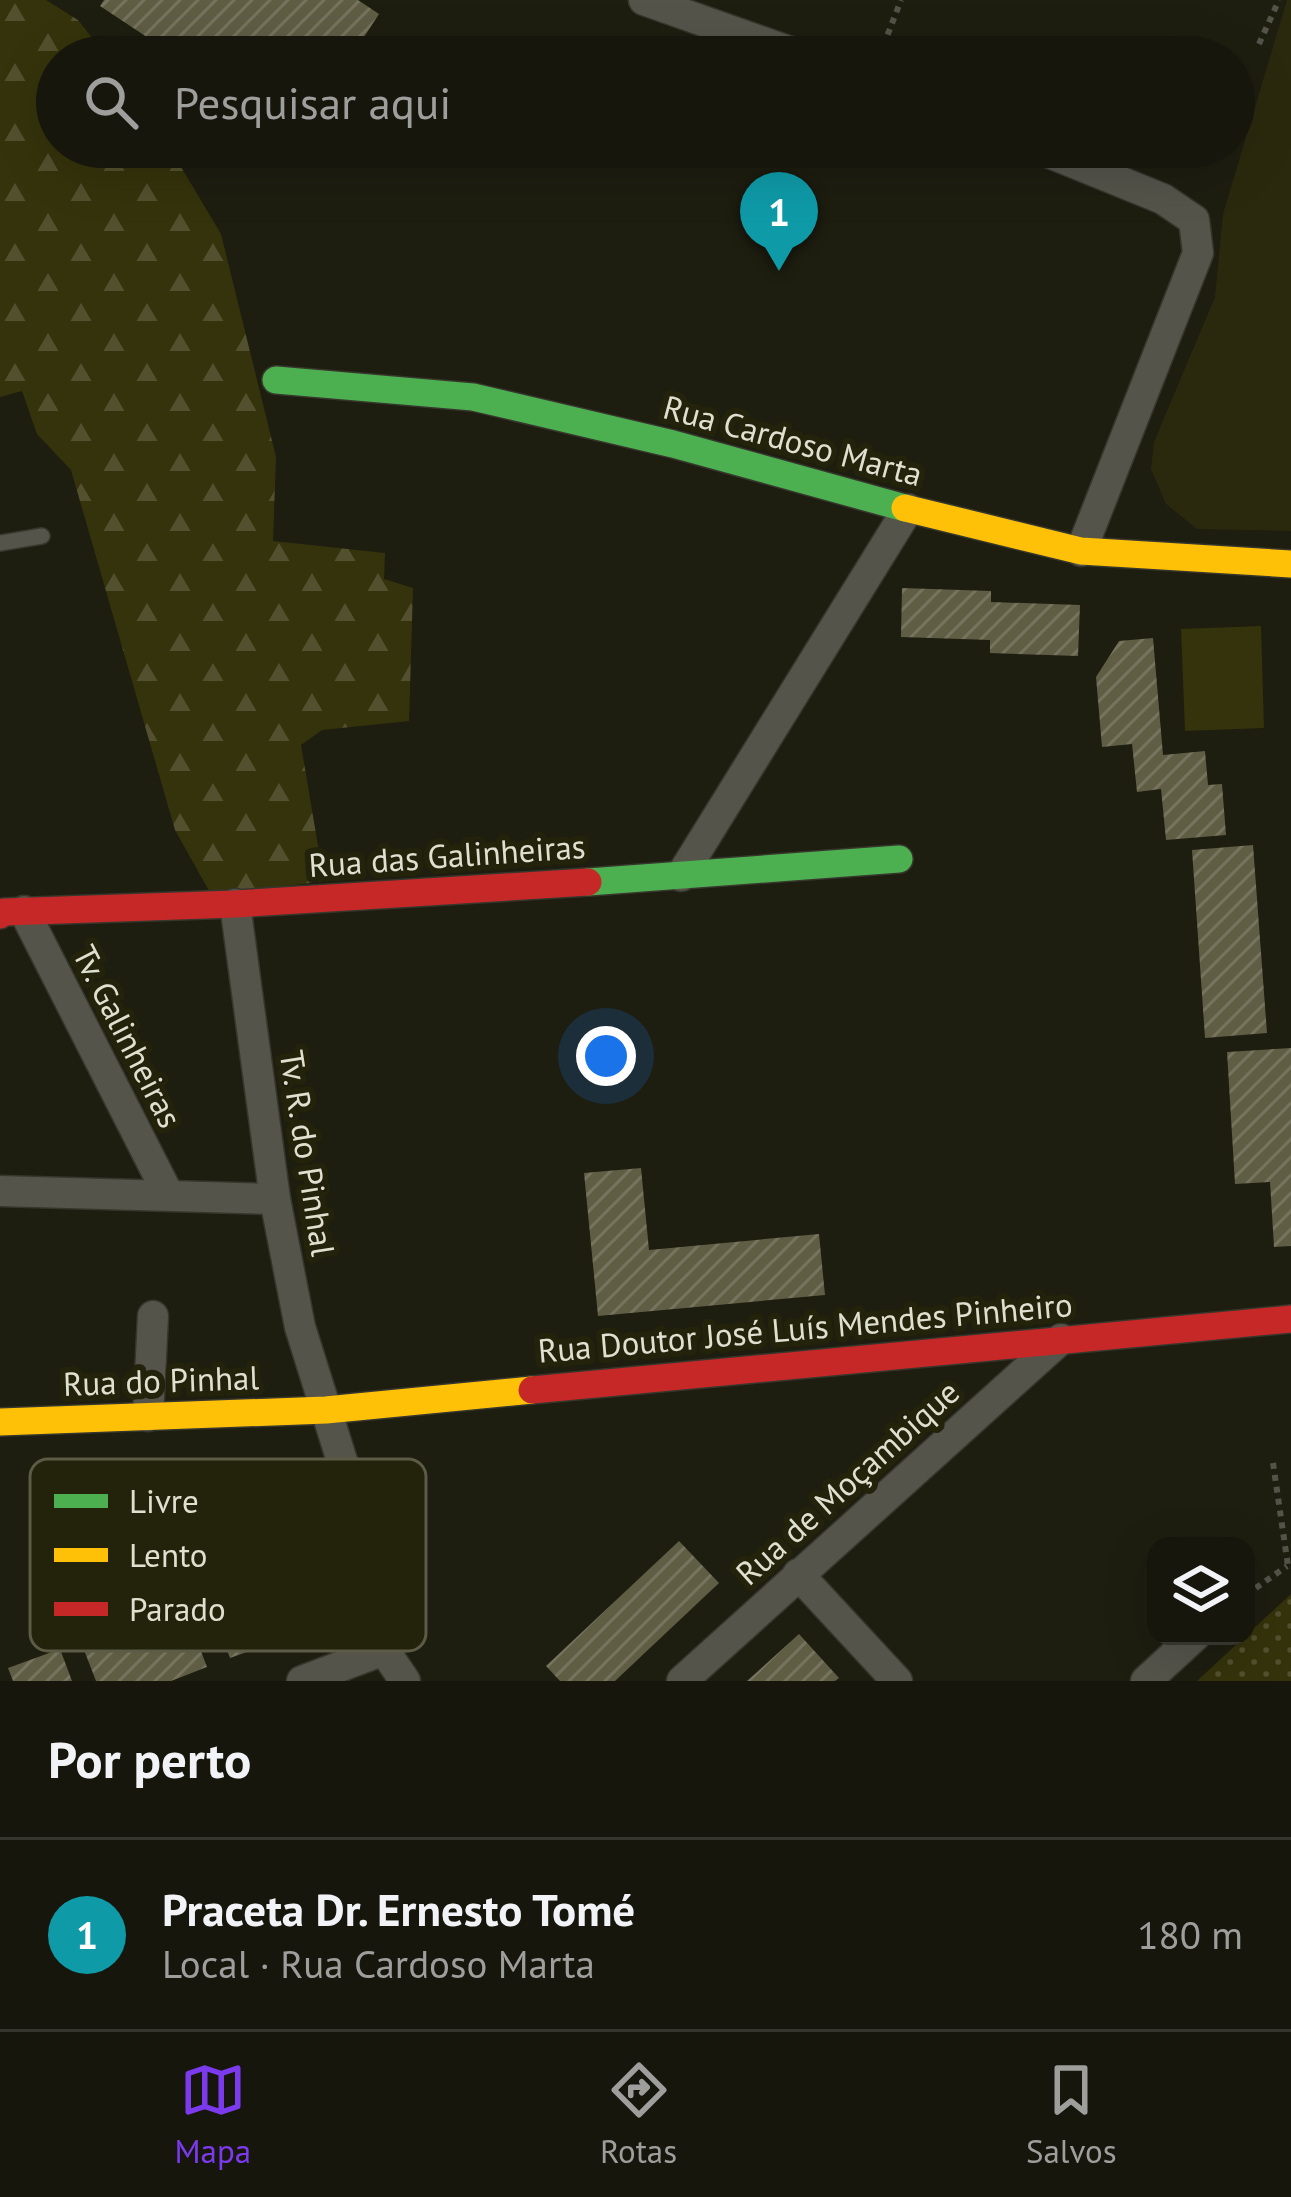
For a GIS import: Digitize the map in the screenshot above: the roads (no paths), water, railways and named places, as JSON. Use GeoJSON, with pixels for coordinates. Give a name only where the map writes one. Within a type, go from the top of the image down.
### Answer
{"type":"FeatureCollection","features":[{"type":"Feature","properties":{"kind":"street"},"geometry":{"type":"LineString","coordinates":[[644,0],[746,36]]}},
{"type":"Feature","properties":{"kind":"street"},"geometry":{"type":"LineString","coordinates":[[1082,550],[1198,253],[1194,220],[1163,199],[1087,168]]}},
{"type":"Feature","properties":{"kind":"street","name":"Rua Cardoso Marta"},"geometry":{"type":"LineString","coordinates":[[276,380],[473,397],[1082,550],[1291,564]]}},
{"type":"Feature","properties":{"kind":"street"},"geometry":{"type":"LineString","coordinates":[[682,876],[908,509]]}},
{"type":"Feature","properties":{"kind":"street","name":"Rua das Galinheiras"},"geometry":{"type":"LineString","coordinates":[[12,913],[236,904],[899,859]]}},
{"type":"Feature","properties":{"kind":"street","name":"Tv. R. do Pinhal"},"geometry":{"type":"LineString","coordinates":[[236,904],[275,1199],[300,1327],[341,1459]]}},
{"type":"Feature","properties":{"kind":"street","name":"Tv. Galinheiras"},"geometry":{"type":"LineString","coordinates":[[12,913],[168,1194]]}},
{"type":"Feature","properties":{"kind":"street"},"geometry":{"type":"LineString","coordinates":[[0,1191],[275,1199]]}},
{"type":"Feature","properties":{"kind":"street"},"geometry":{"type":"LineString","coordinates":[[148,1416],[153,1316]]}},
{"type":"Feature","properties":{"kind":"street","name":"Rua Doutor José Luís Mendes Pinheiro"},"geometry":{"type":"LineString","coordinates":[[326,1410],[1291,1319]]}},
{"type":"Feature","properties":{"kind":"street","name":"Rua de Moçambique"},"geometry":{"type":"LineString","coordinates":[[682,1681],[1061,1339]]}},
{"type":"Feature","properties":{"kind":"street","name":"Rua do Pinhal"},"geometry":{"type":"LineString","coordinates":[[0,1422],[326,1410]]}},
{"type":"Feature","properties":{"kind":"street"},"geometry":{"type":"LineString","coordinates":[[798,1574],[897,1681]]}},
{"type":"Feature","properties":{"kind":"street"},"geometry":{"type":"LineString","coordinates":[[1146,1681],[1185,1645]]}},
{"type":"Feature","properties":{"kind":"street"},"geometry":{"type":"LineString","coordinates":[[302,1681],[381,1651]]}},
{"type":"Feature","properties":{"kind":"street"},"geometry":{"type":"LineString","coordinates":[[385,1651],[404,1681]]}},
{"type":"Feature","properties":{"kind":"lane"},"geometry":{"type":"LineString","coordinates":[[0,543],[42,536]]}},
{"type":"Feature","properties":{"kind":"place","name":"Praceta Dr. Ernesto Tomé"},"geometry":{"type":"Point","coordinates":[779,271]}}]}
